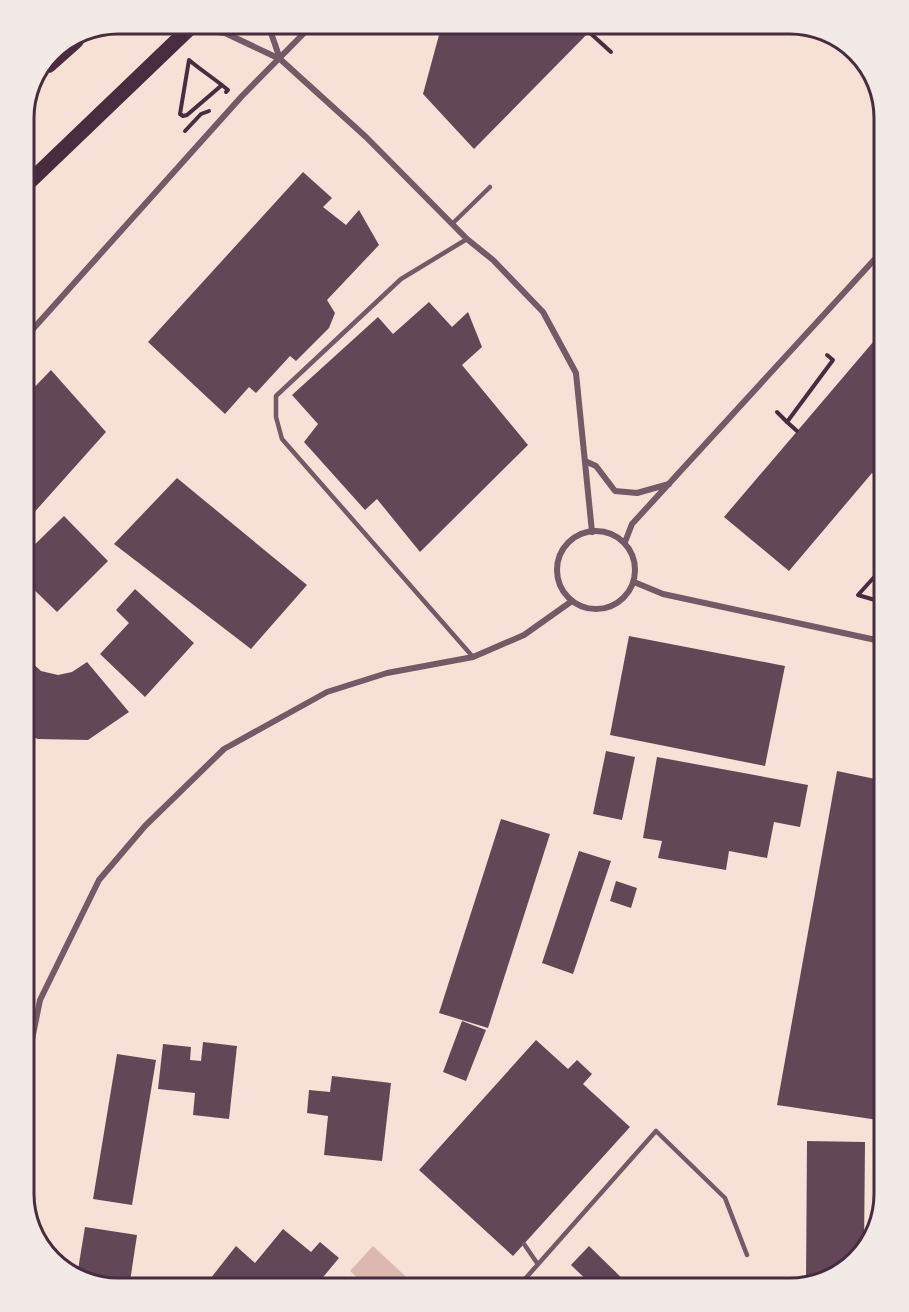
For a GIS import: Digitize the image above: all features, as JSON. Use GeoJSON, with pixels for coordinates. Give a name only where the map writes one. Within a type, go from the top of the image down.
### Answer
{"type":"FeatureCollection","features":[{"type":"Feature","properties":{"kind":"main road"},"geometry":{"type":"LineString","coordinates":[[35,176],[184,34]]}},
{"type":"Feature","properties":{"kind":"street"},"geometry":{"type":"LineString","coordinates":[[227,34],[280,59],[366,137],[467,239],[493,260],[543,312],[576,373],[592,531]]}},
{"type":"Feature","properties":{"kind":"street"},"geometry":{"type":"LineString","coordinates":[[272,34],[280,59]]}},
{"type":"Feature","properties":{"kind":"street"},"geometry":{"type":"LineString","coordinates":[[35,327],[242,96],[303,34]]}},
{"type":"Feature","properties":{"kind":"street"},"geometry":{"type":"LineString","coordinates":[[625,542],[632,524],[874,260]]}},
{"type":"Feature","properties":{"kind":"street"},"geometry":{"type":"LineString","coordinates":[[585,460],[596,466],[615,491],[637,493],[669,484]]}},
{"type":"Feature","properties":{"kind":"street"},"geometry":{"type":"LineString","coordinates":[[592,531],[604,531],[625,542],[635,562],[634,582],[628,594],[619,602],[596,610],[582,607],[572,601],[563,591],[558,579],[557,565],[562,551],[571,540],[582,533],[592,531]]}},
{"type":"Feature","properties":{"kind":"street"},"geometry":{"type":"LineString","coordinates":[[634,582],[663,594],[874,640]]}},
{"type":"Feature","properties":{"kind":"street"},"geometry":{"type":"LineString","coordinates":[[35,1025],[40,1000],[99,879],[145,826],[224,749],[327,692],[387,673],[473,657],[524,635],[572,601]]}},
{"type":"Feature","properties":{"kind":"lane"},"geometry":{"type":"LineString","coordinates":[[452,224],[490,187]]}},
{"type":"Feature","properties":{"kind":"lane"},"geometry":{"type":"LineString","coordinates":[[467,239],[401,279],[276,396],[276,417],[282,439],[473,657]]}},
{"type":"Feature","properties":{"kind":"lane"},"geometry":{"type":"LineString","coordinates":[[525,1278],[656,1131],[725,1198],[747,1255]]}},
{"type":"Feature","properties":{"kind":"lane"},"geometry":{"type":"LineString","coordinates":[[524,1245],[537,1263]]}},
{"type":"Feature","properties":{"kind":"path"},"geometry":{"type":"LineString","coordinates":[[592,35],[611,52]]}},
{"type":"Feature","properties":{"kind":"path"},"geometry":{"type":"LineString","coordinates":[[189,60],[222,85],[187,116],[180,114],[189,60]]}},
{"type":"Feature","properties":{"kind":"path"},"geometry":{"type":"LineString","coordinates":[[787,422],[833,360],[827,355]]}},
{"type":"Feature","properties":{"kind":"path"},"geometry":{"type":"LineString","coordinates":[[777,412],[797,431]]}},
{"type":"Feature","properties":{"kind":"path"},"geometry":{"type":"LineString","coordinates":[[874,577],[858,595],[874,600]]}},
{"type":"Feature","properties":{"kind":"shaded area"},"geometry":{"type":"Polygon","coordinates":[[[373,1246],[407,1277],[357,1277],[350,1271],[373,1246]]]}},
{"type":"Feature","properties":{"kind":"building"},"geometry":{"type":"Polygon","coordinates":[[[439,34],[586,35],[474,149],[423,94],[439,34]]]}},
{"type":"Feature","properties":{"kind":"building"},"geometry":{"type":"Polygon","coordinates":[[[303,172],[332,198],[323,207],[346,225],[359,210],[379,245],[327,300],[335,313],[329,328],[296,361],[290,356],[256,393],[249,387],[225,414],[148,342],[303,172]]]}},
{"type":"Feature","properties":{"kind":"building"},"geometry":{"type":"Polygon","coordinates":[[[429,302],[452,327],[468,312],[482,347],[462,365],[528,445],[420,552],[377,499],[365,510],[304,442],[318,424],[292,395],[378,317],[393,334],[429,302]]]}},
{"type":"Feature","properties":{"kind":"building"},"geometry":{"type":"Polygon","coordinates":[[[874,341],[874,475],[872,473],[789,571],[724,517],[874,341]]]}},
{"type":"Feature","properties":{"kind":"building"},"geometry":{"type":"Polygon","coordinates":[[[51,370],[106,432],[35,512],[35,387],[51,370]]]}},
{"type":"Feature","properties":{"kind":"building"},"geometry":{"type":"Polygon","coordinates":[[[177,478],[307,585],[251,649],[114,544],[177,478]]]}},
{"type":"Feature","properties":{"kind":"building"},"geometry":{"type":"Polygon","coordinates":[[[64,516],[108,561],[57,612],[35,591],[35,544],[64,516]]]}},
{"type":"Feature","properties":{"kind":"building"},"geometry":{"type":"Polygon","coordinates":[[[135,589],[194,643],[145,697],[100,654],[129,623],[116,610],[135,589]]]}},
{"type":"Feature","properties":{"kind":"building"},"geometry":{"type":"Polygon","coordinates":[[[629,636],[785,666],[765,766],[610,735],[629,636]]]}},
{"type":"Feature","properties":{"kind":"building"},"geometry":{"type":"Polygon","coordinates":[[[87,662],[129,712],[88,740],[35,738],[35,666],[41,671],[58,675],[72,672],[87,662]]]}},
{"type":"Feature","properties":{"kind":"building"},"geometry":{"type":"Polygon","coordinates":[[[606,751],[635,757],[622,820],[593,814],[606,751]]]}},
{"type":"Feature","properties":{"kind":"building"},"geometry":{"type":"Polygon","coordinates":[[[657,757],[808,785],[800,827],[774,822],[767,858],[729,851],[726,870],[658,858],[662,841],[643,838],[657,757]]]}},
{"type":"Feature","properties":{"kind":"building"},"geometry":{"type":"Polygon","coordinates":[[[837,771],[874,779],[874,1119],[777,1105],[837,771]]]}},
{"type":"Feature","properties":{"kind":"building"},"geometry":{"type":"Polygon","coordinates":[[[501,819],[550,834],[488,1028],[439,1013],[501,819]]]}},
{"type":"Feature","properties":{"kind":"building"},"geometry":{"type":"Polygon","coordinates":[[[579,851],[611,861],[573,974],[542,963],[579,851]]]}},
{"type":"Feature","properties":{"kind":"building"},"geometry":{"type":"Polygon","coordinates":[[[616,881],[637,888],[631,908],[610,901],[616,881]]]}},
{"type":"Feature","properties":{"kind":"building"},"geometry":{"type":"Polygon","coordinates":[[[462,1021],[486,1030],[466,1081],[443,1072],[462,1021]]]}},
{"type":"Feature","properties":{"kind":"building"},"geometry":{"type":"Polygon","coordinates":[[[536,1040],[568,1069],[577,1060],[592,1074],[583,1084],[630,1127],[513,1256],[419,1170],[536,1040]]]}},
{"type":"Feature","properties":{"kind":"building"},"geometry":{"type":"Polygon","coordinates":[[[203,1042],[237,1046],[229,1119],[193,1115],[195,1093],[158,1089],[163,1044],[191,1047],[190,1060],[201,1061],[203,1042]]]}},
{"type":"Feature","properties":{"kind":"building"},"geometry":{"type":"Polygon","coordinates":[[[117,1054],[156,1060],[132,1205],[93,1199],[117,1054]]]}},
{"type":"Feature","properties":{"kind":"building"},"geometry":{"type":"Polygon","coordinates":[[[332,1076],[391,1083],[382,1161],[324,1155],[328,1116],[307,1113],[309,1090],[330,1092],[332,1076]]]}},
{"type":"Feature","properties":{"kind":"building"},"geometry":{"type":"Polygon","coordinates":[[[807,1141],[865,1142],[864,1234],[857,1245],[842,1260],[823,1271],[806,1276],[807,1141]]]}},
{"type":"Feature","properties":{"kind":"building"},"geometry":{"type":"Polygon","coordinates":[[[85,1227],[137,1235],[131,1277],[102,1276],[78,1267],[85,1227]]]}},
{"type":"Feature","properties":{"kind":"building"},"geometry":{"type":"Polygon","coordinates":[[[283,1229],[311,1252],[320,1242],[339,1258],[323,1277],[212,1277],[236,1246],[255,1263],[283,1229]]]}},
{"type":"Feature","properties":{"kind":"building"},"geometry":{"type":"Polygon","coordinates":[[[589,1246],[622,1278],[584,1278],[571,1265],[589,1246]]]}}]}
